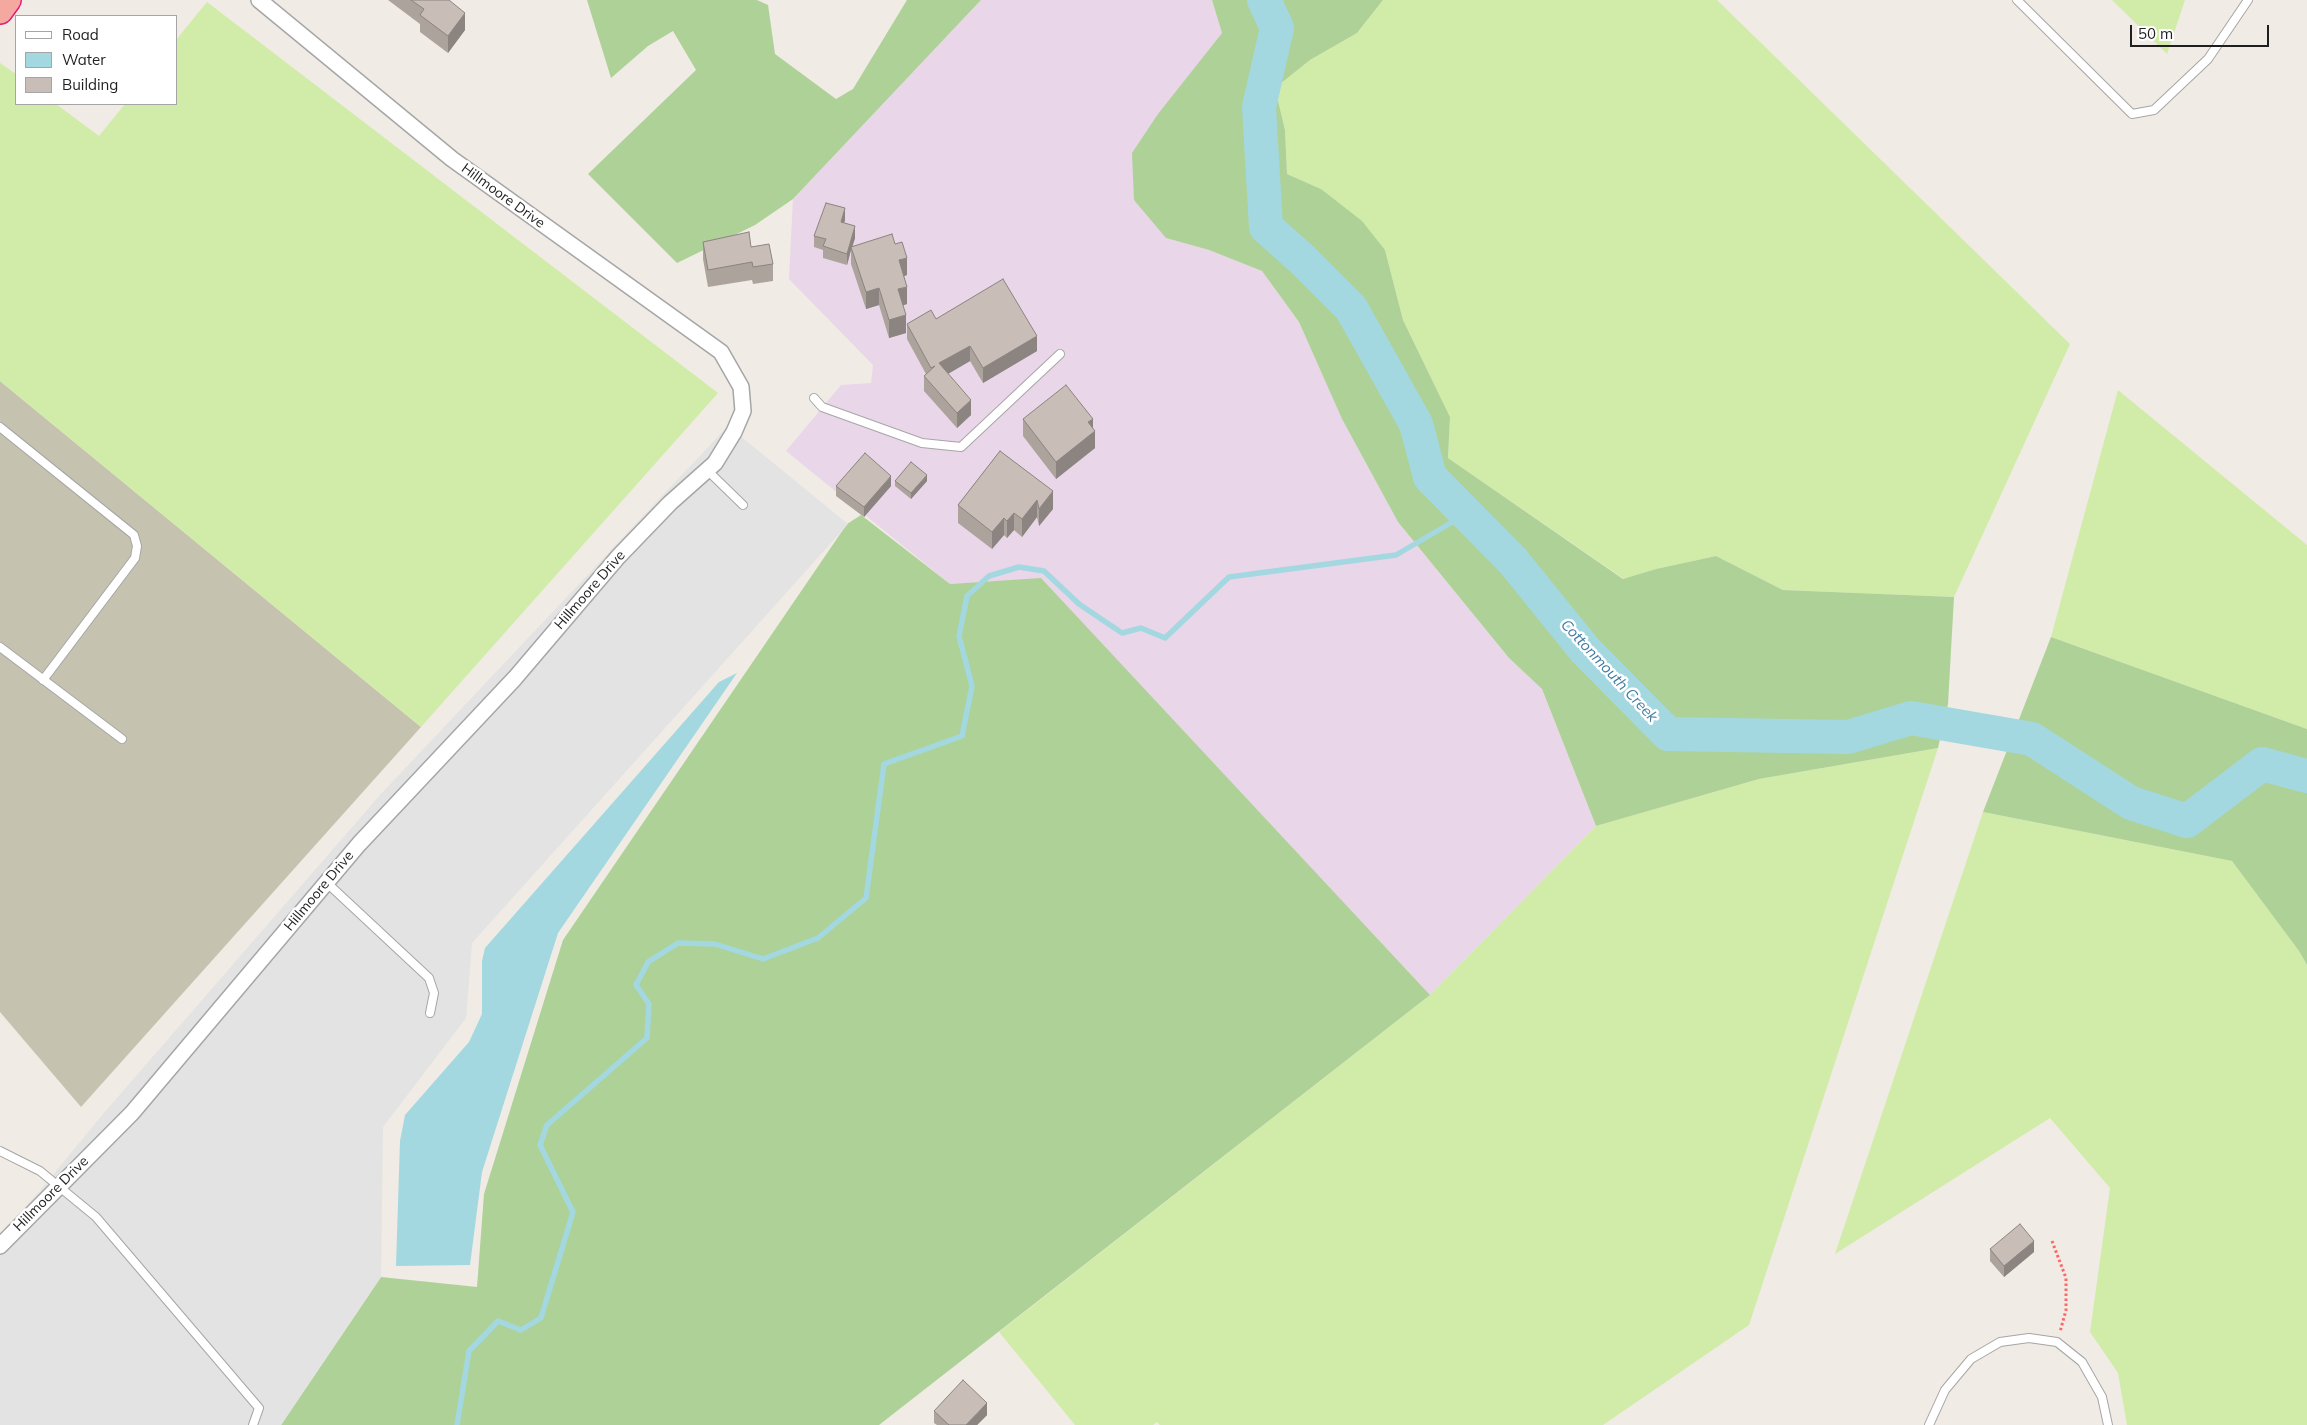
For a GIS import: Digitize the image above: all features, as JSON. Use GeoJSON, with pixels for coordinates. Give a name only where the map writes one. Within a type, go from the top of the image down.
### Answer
{"type":"FeatureCollection","features":[{"type":"Feature","properties":{"kind":"highway"},"geometry":{"type":"LineString","coordinates":[[0,11],[8,0]]}},
{"type":"Feature","properties":{"kind":"street","name":"Hillmoore Drive"},"geometry":{"type":"LineString","coordinates":[[0,1246],[132,1113],[359,844],[515,678],[618,557],[670,503],[715,463],[734,432],[743,411],[741,387],[721,352],[452,158],[259,0]]}},
{"type":"Feature","properties":{"kind":"lane"},"geometry":{"type":"LineString","coordinates":[[2017,0],[2132,114],[2154,110],[2208,59],[2248,0]]}},
{"type":"Feature","properties":{"kind":"lane"},"geometry":{"type":"LineString","coordinates":[[814,398],[822,407],[922,443],[961,447],[1060,354]]}},
{"type":"Feature","properties":{"kind":"lane"},"geometry":{"type":"LineString","coordinates":[[0,427],[134,535],[137,546],[136,558],[43,680]]}},
{"type":"Feature","properties":{"kind":"lane"},"geometry":{"type":"LineString","coordinates":[[707,470],[743,505]]}},
{"type":"Feature","properties":{"kind":"lane"},"geometry":{"type":"LineString","coordinates":[[0,647],[122,739]]}},
{"type":"Feature","properties":{"kind":"lane"},"geometry":{"type":"LineString","coordinates":[[326,882],[429,978],[434,993],[430,1012]]}},
{"type":"Feature","properties":{"kind":"lane"},"geometry":{"type":"LineString","coordinates":[[0,1151],[40,1171],[96,1217],[259,1408],[254,1425]]}},
{"type":"Feature","properties":{"kind":"lane"},"geometry":{"type":"LineString","coordinates":[[1929,1425],[1945,1390],[1971,1359],[2000,1342],[2029,1338],[2057,1342],[2082,1362],[2102,1396],[2108,1425]]}},
{"type":"Feature","properties":{"kind":"path"},"geometry":{"type":"LineString","coordinates":[[2052,1241],[2066,1278],[2066,1310],[2057,1342]]}},
{"type":"Feature","properties":{"kind":"shaded area"},"geometry":{"type":"Polygon","coordinates":[[[981,0],[1212,0],[1222,33],[1159,114],[1166,238],[1209,250],[1262,271],[1299,322],[1342,419],[1398,522],[1509,658],[1542,689],[1596,826],[1430,995],[1041,579],[950,584],[786,451],[841,385],[871,383],[873,365],[789,279],[793,199],[981,0]]]}},
{"type":"Feature","properties":{"kind":"shaded area"},"geometry":{"type":"Polygon","coordinates":[[[0,381],[421,727],[81,1107],[0,1012],[0,381]]]}},
{"type":"Feature","properties":{"kind":"shaded area"},"geometry":{"type":"Polygon","coordinates":[[[728,426],[848,524],[472,943],[466,1018],[383,1127],[381,1277],[281,1425],[0,1425],[0,1234],[38,1193],[103,1114],[380,795],[728,426]]]}},
{"type":"Feature","properties":{"kind":"green space"},"geometry":{"type":"Polygon","coordinates":[[[587,0],[757,0],[768,5],[775,54],[836,99],[853,89],[907,0],[981,0],[793,199],[755,225],[677,263],[588,174],[696,70],[673,31],[648,46],[611,78],[587,0]]]}},
{"type":"Feature","properties":{"kind":"green space"},"geometry":{"type":"Polygon","coordinates":[[[1212,0],[1383,0],[1357,33],[1310,60],[1275,88],[1285,130],[1287,174],[1321,189],[1362,221],[1385,250],[1403,320],[1450,417],[1448,458],[1623,579],[1656,569],[1716,556],[1783,590],[1954,597],[1948,704],[1938,748],[1759,779],[1596,826],[1542,689],[1509,658],[1398,522],[1342,419],[1299,322],[1262,271],[1209,250],[1166,238],[1134,200],[1132,153],[1158,114],[1222,33],[1212,0]]]}},
{"type":"Feature","properties":{"kind":"green space"},"geometry":{"type":"Polygon","coordinates":[[[1383,0],[1717,0],[2070,344],[1954,597],[1783,590],[1716,556],[1656,569],[1624,579],[1448,458],[1450,417],[1403,320],[1385,250],[1321,189],[1287,174],[1285,130],[1275,88],[1310,60],[1357,33],[1383,0]]]}},
{"type":"Feature","properties":{"kind":"green space"},"geometry":{"type":"Polygon","coordinates":[[[2112,0],[2185,0],[2167,54],[2112,0]]]}},
{"type":"Feature","properties":{"kind":"green space"},"geometry":{"type":"Polygon","coordinates":[[[207,2],[718,393],[421,727],[0,381],[0,63],[15,73],[15,105],[57,105],[99,136],[124,105],[178,105],[178,38],[207,2]]]}},
{"type":"Feature","properties":{"kind":"green space"},"geometry":{"type":"Polygon","coordinates":[[[2118,390],[2307,545],[2307,729],[2051,637],[2118,390]]]}},
{"type":"Feature","properties":{"kind":"green space"},"geometry":{"type":"Polygon","coordinates":[[[861,515],[950,584],[1041,578],[1430,995],[879,1425],[281,1425],[381,1277],[477,1287],[484,1194],[563,940],[847,524],[861,515]]]}},
{"type":"Feature","properties":{"kind":"green space"},"geometry":{"type":"Polygon","coordinates":[[[2051,637],[2307,729],[2307,965],[2299,951],[2232,861],[1983,812],[2051,637]]]}},
{"type":"Feature","properties":{"kind":"green space"},"geometry":{"type":"Polygon","coordinates":[[[1938,748],[1749,1325],[1603,1425],[1160,1425],[1157,1422],[1153,1425],[1075,1425],[999,1332],[1430,995],[1596,826],[1759,779],[1938,748]]]}},
{"type":"Feature","properties":{"kind":"green space"},"geometry":{"type":"Polygon","coordinates":[[[1983,812],[2232,861],[2299,951],[2307,965],[2307,1425],[2127,1425],[2118,1373],[2090,1332],[2110,1188],[2050,1118],[1835,1254],[1983,812]]]}},
{"type":"Feature","properties":{"kind":"water"},"geometry":{"type":"Polygon","coordinates":[[[737,673],[558,933],[482,1172],[470,1265],[396,1266],[400,1141],[405,1115],[469,1042],[482,1014],[482,961],[485,948],[719,682],[737,673]]]}},
{"type":"Feature","properties":{"kind":"building"},"geometry":{"type":"Polygon","coordinates":[[[411,0],[449,0],[465,13],[448,36],[420,15],[424,9],[411,0]]]}},
{"type":"Feature","properties":{"kind":"building"},"geometry":{"type":"Polygon","coordinates":[[[826,203],[845,208],[841,222],[855,226],[847,254],[823,246],[826,239],[814,236],[826,203]]]}},
{"type":"Feature","properties":{"kind":"building"},"geometry":{"type":"Polygon","coordinates":[[[749,232],[751,247],[769,244],[773,264],[753,267],[752,262],[708,270],[703,242],[749,232]]]}},
{"type":"Feature","properties":{"kind":"building"},"geometry":{"type":"Polygon","coordinates":[[[892,234],[895,244],[902,242],[907,258],[899,260],[907,287],[898,289],[906,315],[889,320],[879,288],[866,292],[851,247],[892,234]]]}},
{"type":"Feature","properties":{"kind":"building"},"geometry":{"type":"Polygon","coordinates":[[[1003,279],[1037,336],[983,368],[970,346],[939,363],[971,400],[957,413],[924,376],[935,366],[931,368],[907,324],[931,310],[936,319],[1003,279]]]}},
{"type":"Feature","properties":{"kind":"building"},"geometry":{"type":"Polygon","coordinates":[[[1066,385],[1093,419],[1088,422],[1095,431],[1056,462],[1023,419],[1066,385]]]}},
{"type":"Feature","properties":{"kind":"building"},"geometry":{"type":"Polygon","coordinates":[[[1000,451],[1053,491],[1039,509],[1037,500],[1022,519],[1014,513],[1007,521],[1004,518],[992,532],[958,505],[1000,451]]]}},
{"type":"Feature","properties":{"kind":"building"},"geometry":{"type":"Polygon","coordinates":[[[865,453],[891,476],[864,507],[836,486],[865,453]]]}},
{"type":"Feature","properties":{"kind":"building"},"geometry":{"type":"Polygon","coordinates":[[[911,462],[927,475],[911,493],[895,481],[911,462]]]}},
{"type":"Feature","properties":{"kind":"building"},"geometry":{"type":"Polygon","coordinates":[[[2020,1224],[2034,1241],[2004,1266],[1990,1249],[2020,1224]]]}},
{"type":"Feature","properties":{"kind":"building"},"geometry":{"type":"Polygon","coordinates":[[[963,1380],[987,1403],[966,1425],[949,1425],[934,1411],[963,1380]]]}},
{"type":"Feature","properties":{"kind":"waterway","name":"Cottonmouth Creek"},"geometry":{"type":"LineString","coordinates":[[1264,0],[1277,28],[1259,107],[1266,227],[1304,261],[1351,308],[1416,424],[1430,477],[1513,561],[1585,650],[1668,734],[1848,737],[1911,718],[2032,739],[2131,803],[2187,821],[2262,764],[2307,776]]}},
{"type":"Feature","properties":{"kind":"waterway"},"geometry":{"type":"LineString","coordinates":[[457,1425],[469,1351],[498,1321],[521,1330],[541,1318],[573,1212],[540,1145],[547,1125],[647,1038],[649,1004],[636,985],[648,962],[678,943],[715,944],[763,959],[818,938],[866,898],[884,764],[962,736],[972,686],[959,636],[967,596],[989,576],[1019,567],[1044,571],[1079,604],[1122,633],[1141,628],[1165,638],[1229,577],[1396,555],[1466,514]]}}]}
